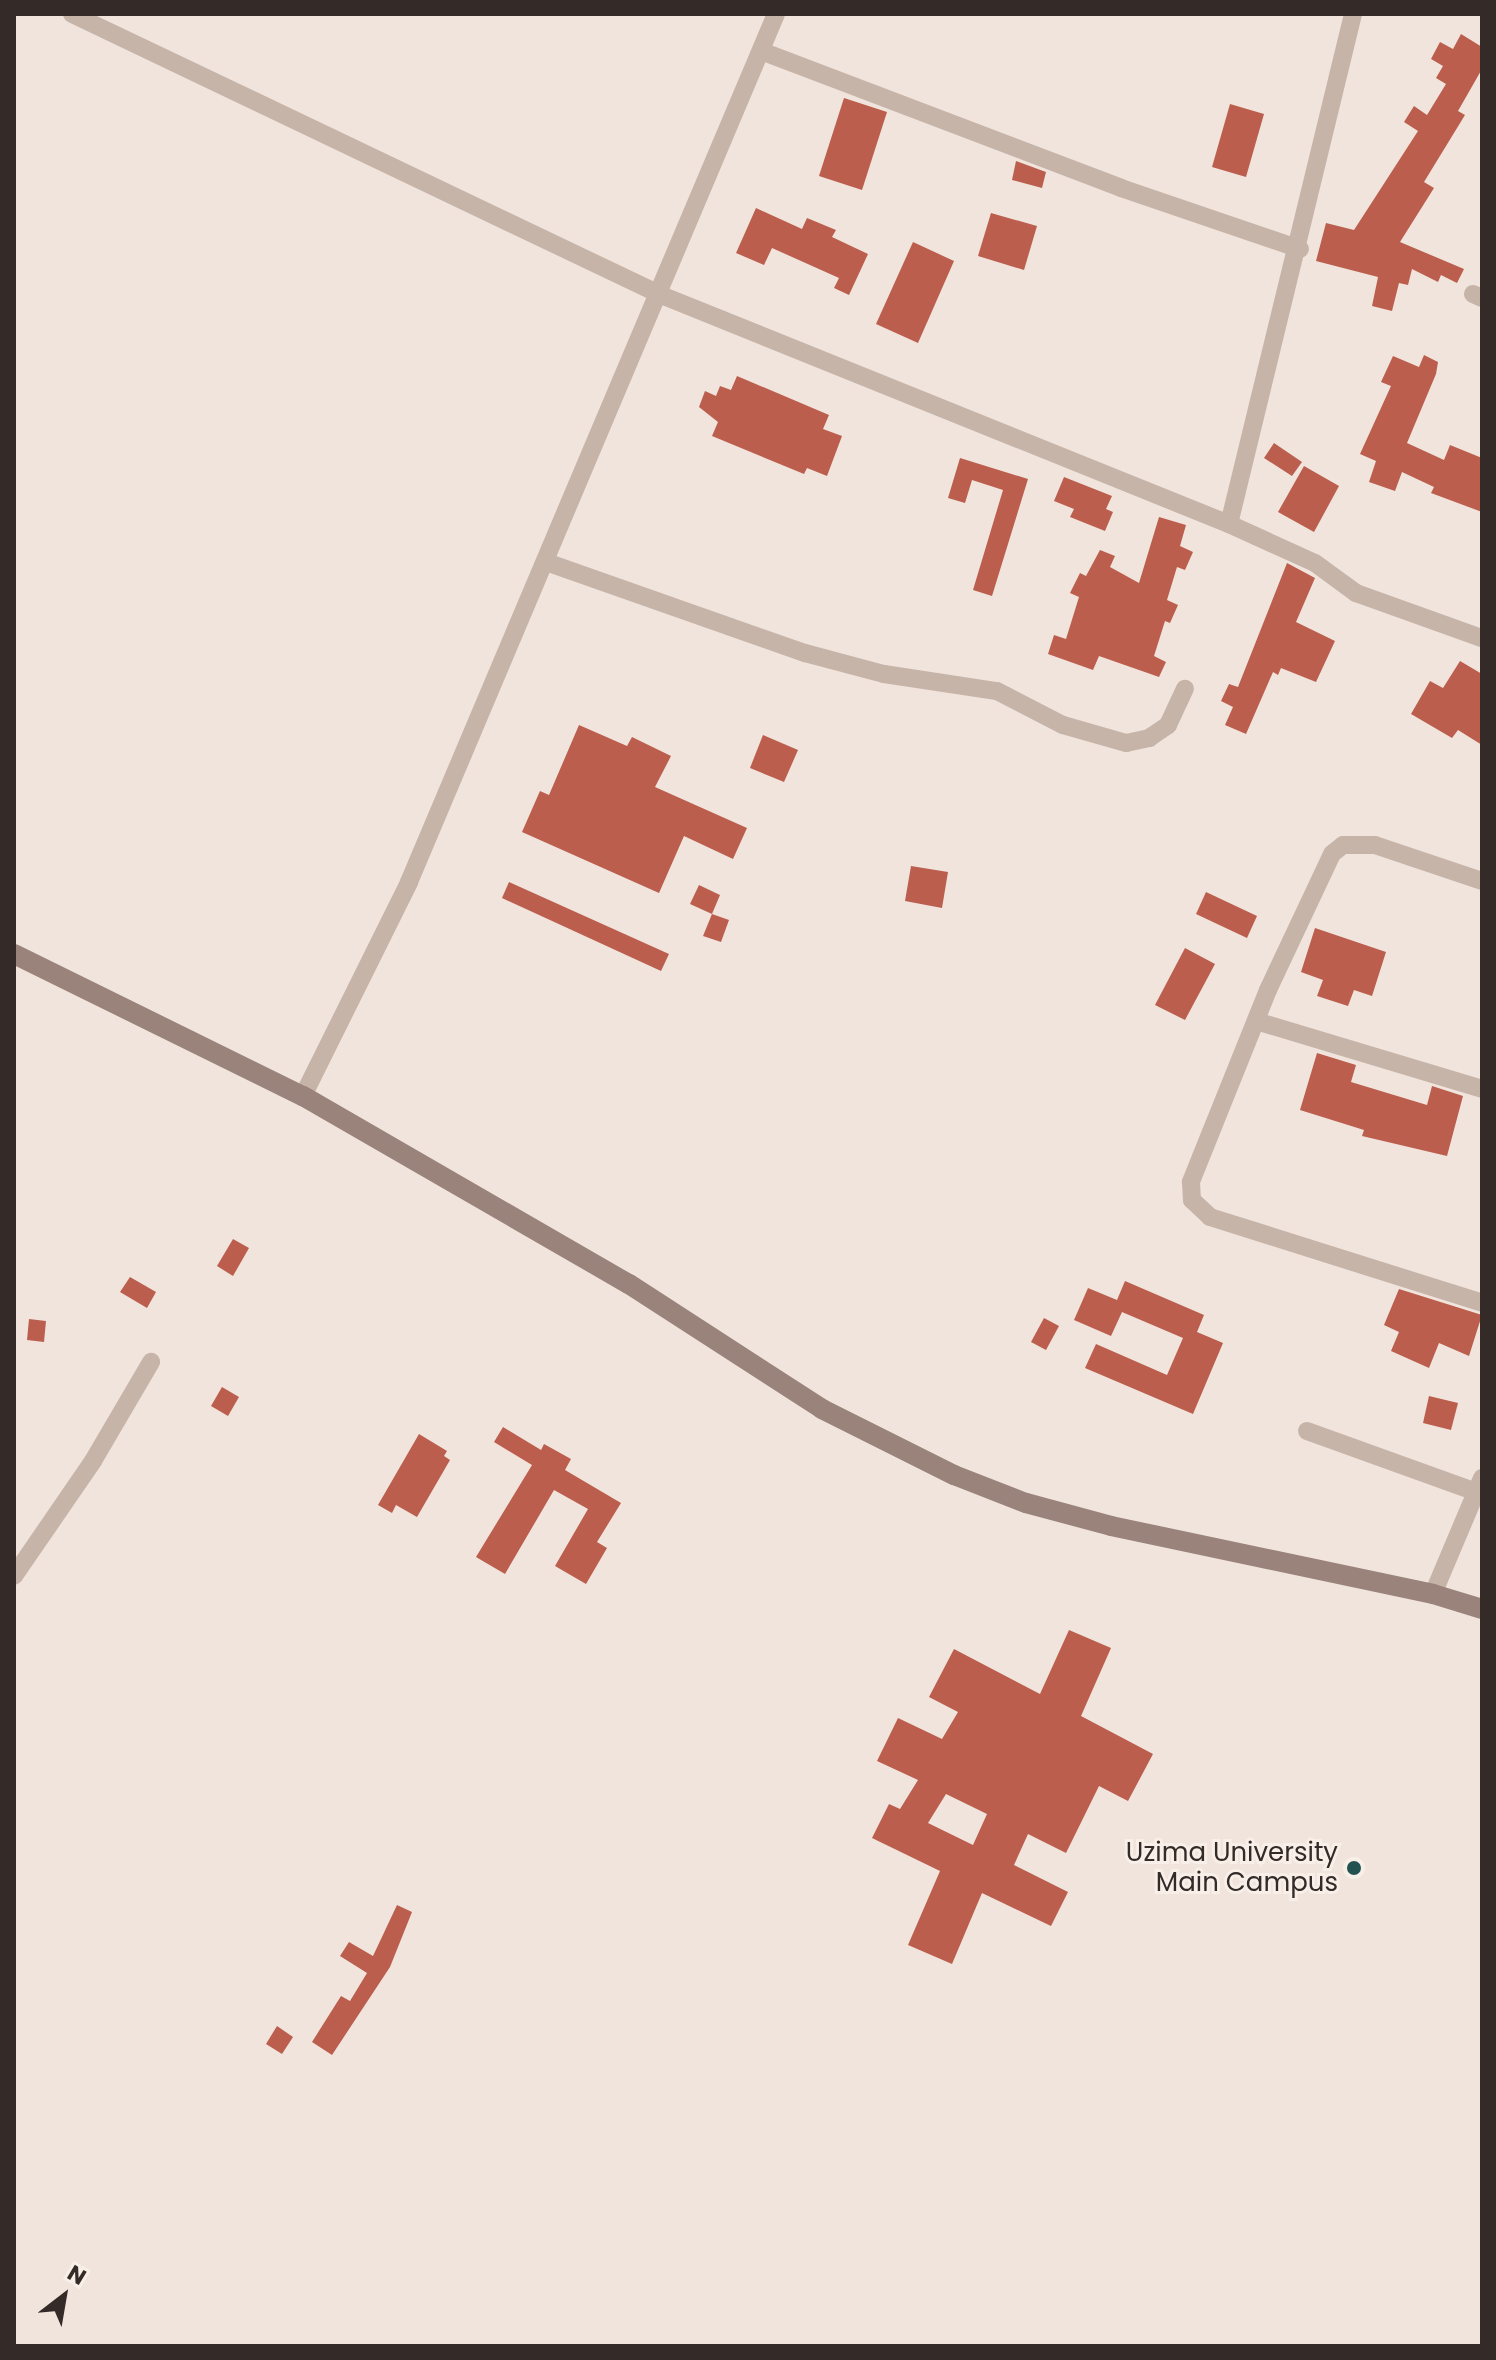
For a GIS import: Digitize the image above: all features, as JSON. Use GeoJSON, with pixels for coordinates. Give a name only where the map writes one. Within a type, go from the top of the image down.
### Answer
{"type":"FeatureCollection","features":[{"type":"Feature","properties":{"kind":"main road"},"geometry":{"type":"LineString","coordinates":[[14,954],[303,1096],[629,1284],[822,1409],[954,1475],[1026,1503],[1111,1526],[1433,1594],[1482,1609]]}},
{"type":"Feature","properties":{"kind":"street"},"geometry":{"type":"LineString","coordinates":[[72,14],[661,295],[1229,524],[1315,563],[1356,593],[1482,638]]}},
{"type":"Feature","properties":{"kind":"street"},"geometry":{"type":"LineString","coordinates":[[303,1096],[409,882],[661,295],[776,14]]}},
{"type":"Feature","properties":{"kind":"street"},"geometry":{"type":"LineString","coordinates":[[1229,524],[1300,249],[1353,14]]}},
{"type":"Feature","properties":{"kind":"street"},"geometry":{"type":"LineString","coordinates":[[761,51],[1121,188],[1300,249]]}},
{"type":"Feature","properties":{"kind":"street"},"geometry":{"type":"LineString","coordinates":[[546,562],[805,653],[884,674],[997,691],[1063,725],[1126,743],[1149,738],[1168,725],[1185,689]]}},
{"type":"Feature","properties":{"kind":"street"},"geometry":{"type":"LineString","coordinates":[[1482,881],[1375,845],[1343,845],[1322,871],[1256,1021],[1191,1182],[1192,1200],[1210,1217],[1248,1232],[1482,1303]]}},
{"type":"Feature","properties":{"kind":"street"},"geometry":{"type":"LineString","coordinates":[[1256,1021],[1482,1089]]}},
{"type":"Feature","properties":{"kind":"street"},"geometry":{"type":"LineString","coordinates":[[14,1576],[93,1461],[151,1362]]}},
{"type":"Feature","properties":{"kind":"street"},"geometry":{"type":"LineString","coordinates":[[1307,1431],[1479,1485],[1433,1594]]}},
{"type":"Feature","properties":{"kind":"building"},"geometry":{"type":"Polygon","coordinates":[[[1461,34],[1482,47],[1482,69],[1458,111],[1465,115],[1424,182],[1434,188],[1400,242],[1464,269],[1457,283],[1441,275],[1438,282],[1412,269],[1408,285],[1399,283],[1392,311],[1372,306],[1378,277],[1316,261],[1326,223],[1354,230],[1418,131],[1404,122],[1414,106],[1427,115],[1446,84],[1436,78],[1443,66],[1431,59],[1440,42],[1453,49],[1461,34]]]}},
{"type":"Feature","properties":{"kind":"building"},"geometry":{"type":"Polygon","coordinates":[[[844,98],[887,112],[862,190],[819,176],[844,98]]]}},
{"type":"Feature","properties":{"kind":"building"},"geometry":{"type":"Polygon","coordinates":[[[1230,104],[1264,114],[1246,177],[1212,167],[1230,104]]]}},
{"type":"Feature","properties":{"kind":"building"},"geometry":{"type":"Polygon","coordinates":[[[1016,161],[1046,172],[1042,188],[1012,180],[1016,161]]]}},
{"type":"Feature","properties":{"kind":"building"},"geometry":{"type":"Polygon","coordinates":[[[756,208],[802,229],[807,218],[836,230],[832,237],[868,254],[849,295],[834,288],[839,278],[772,248],[764,265],[736,253],[756,208]]]}},
{"type":"Feature","properties":{"kind":"building"},"geometry":{"type":"Polygon","coordinates":[[[991,213],[1037,226],[1024,270],[978,256],[991,213]]]}},
{"type":"Feature","properties":{"kind":"building"},"geometry":{"type":"Polygon","coordinates":[[[913,242],[954,261],[918,343],[876,324],[913,242]]]}},
{"type":"Feature","properties":{"kind":"building"},"geometry":{"type":"Polygon","coordinates":[[[1424,355],[1438,362],[1436,374],[1407,443],[1444,460],[1450,445],[1482,458],[1482,512],[1431,493],[1434,487],[1402,472],[1395,491],[1369,482],[1376,461],[1360,454],[1391,386],[1381,382],[1393,356],[1419,367],[1424,355]]]}},
{"type":"Feature","properties":{"kind":"building"},"geometry":{"type":"Polygon","coordinates":[[[737,376],[829,415],[823,429],[842,436],[827,476],[807,468],[804,474],[712,436],[718,422],[699,407],[705,391],[716,396],[720,386],[731,390],[737,376]]]}},
{"type":"Feature","properties":{"kind":"building"},"geometry":{"type":"Polygon","coordinates":[[[1274,443],[1302,462],[1292,476],[1264,458],[1274,443]]]}},
{"type":"Feature","properties":{"kind":"building"},"geometry":{"type":"Polygon","coordinates":[[[960,458],[1028,479],[992,596],[973,590],[1003,490],[972,480],[965,503],[948,498],[960,458]]]}},
{"type":"Feature","properties":{"kind":"building"},"geometry":{"type":"Polygon","coordinates":[[[1304,466],[1339,486],[1314,532],[1278,512],[1304,466]]]}},
{"type":"Feature","properties":{"kind":"building"},"geometry":{"type":"Polygon","coordinates":[[[1064,477],[1112,496],[1106,509],[1113,512],[1105,531],[1070,517],[1074,509],[1054,501],[1064,477]]]}},
{"type":"Feature","properties":{"kind":"building"},"geometry":{"type":"Polygon","coordinates":[[[1159,517],[1186,525],[1180,546],[1193,552],[1185,570],[1177,567],[1167,600],[1178,605],[1170,623],[1165,621],[1154,656],[1166,662],[1159,677],[1099,656],[1093,670],[1048,654],[1054,635],[1066,639],[1079,597],[1070,593],[1080,573],[1086,576],[1100,550],[1115,556],[1110,567],[1139,583],[1159,517]]]}},
{"type":"Feature","properties":{"kind":"building"},"geometry":{"type":"Polygon","coordinates":[[[1287,563],[1315,578],[1296,622],[1335,641],[1316,682],[1281,668],[1278,675],[1273,672],[1246,734],[1225,725],[1233,707],[1221,701],[1229,684],[1238,687],[1287,563]]]}},
{"type":"Feature","properties":{"kind":"building"},"geometry":{"type":"Polygon","coordinates":[[[1460,661],[1482,674],[1482,745],[1458,730],[1452,738],[1411,714],[1430,681],[1443,688],[1460,661]]]}},
{"type":"Feature","properties":{"kind":"building"},"geometry":{"type":"Polygon","coordinates":[[[579,725],[627,746],[632,737],[671,756],[655,787],[747,828],[733,859],[684,836],[659,893],[522,832],[540,791],[549,795],[579,725]]]}},
{"type":"Feature","properties":{"kind":"building"},"geometry":{"type":"Polygon","coordinates":[[[763,735],[798,750],[784,782],[750,768],[763,735]]]}},
{"type":"Feature","properties":{"kind":"building"},"geometry":{"type":"Polygon","coordinates":[[[911,866],[948,872],[942,908],[905,901],[911,866]]]}},
{"type":"Feature","properties":{"kind":"building"},"geometry":{"type":"Polygon","coordinates":[[[509,882],[669,954],[661,971],[502,898],[509,882]]]}},
{"type":"Feature","properties":{"kind":"building"},"geometry":{"type":"Polygon","coordinates":[[[699,885],[720,895],[712,914],[690,904],[699,885]]]}},
{"type":"Feature","properties":{"kind":"building"},"geometry":{"type":"Polygon","coordinates":[[[1206,892],[1257,916],[1247,938],[1196,914],[1206,892]]]}},
{"type":"Feature","properties":{"kind":"building"},"geometry":{"type":"Polygon","coordinates":[[[712,914],[729,920],[721,942],[703,936],[712,914]]]}},
{"type":"Feature","properties":{"kind":"building"},"geometry":{"type":"Polygon","coordinates":[[[1315,928],[1386,952],[1372,996],[1354,990],[1348,1006],[1317,996],[1323,980],[1301,972],[1315,928]]]}},
{"type":"Feature","properties":{"kind":"building"},"geometry":{"type":"Polygon","coordinates":[[[1185,948],[1215,964],[1185,1020],[1155,1005],[1185,948]]]}},
{"type":"Feature","properties":{"kind":"building"},"geometry":{"type":"Polygon","coordinates":[[[1317,1053],[1356,1065],[1351,1082],[1427,1105],[1432,1086],[1463,1096],[1447,1156],[1362,1136],[1364,1130],[1300,1110],[1317,1053]]]}},
{"type":"Feature","properties":{"kind":"building"},"geometry":{"type":"Polygon","coordinates":[[[233,1239],[249,1248],[233,1276],[217,1266],[233,1239]]]}},
{"type":"Feature","properties":{"kind":"building"},"geometry":{"type":"Polygon","coordinates":[[[130,1277],[156,1292],[147,1308],[120,1292],[130,1277]]]}},
{"type":"Feature","properties":{"kind":"building"},"geometry":{"type":"Polygon","coordinates":[[[1125,1281],[1204,1315],[1197,1332],[1223,1343],[1193,1414],[1085,1368],[1096,1344],[1167,1375],[1183,1338],[1122,1312],[1111,1336],[1074,1320],[1088,1288],[1117,1300],[1125,1281]]]}},
{"type":"Feature","properties":{"kind":"building"},"geometry":{"type":"Polygon","coordinates":[[[1399,1289],[1482,1315],[1469,1356],[1439,1343],[1429,1368],[1391,1351],[1399,1332],[1384,1325],[1399,1289]]]}},
{"type":"Feature","properties":{"kind":"building"},"geometry":{"type":"Polygon","coordinates":[[[1044,1318],[1059,1326],[1046,1350],[1031,1342],[1044,1318]]]}},
{"type":"Feature","properties":{"kind":"building"},"geometry":{"type":"Polygon","coordinates":[[[29,1319],[46,1321],[44,1342],[27,1340],[29,1319]]]}},
{"type":"Feature","properties":{"kind":"building"},"geometry":{"type":"Polygon","coordinates":[[[222,1387],[239,1397],[228,1416],[211,1406],[222,1387]]]}},
{"type":"Feature","properties":{"kind":"building"},"geometry":{"type":"Polygon","coordinates":[[[1429,1396],[1458,1403],[1451,1430],[1423,1423],[1429,1396]]]}},
{"type":"Feature","properties":{"kind":"building"},"geometry":{"type":"Polygon","coordinates":[[[503,1427],[541,1450],[544,1444],[571,1459],[565,1470],[621,1503],[597,1542],[607,1548],[586,1584],[555,1566],[588,1509],[554,1490],[505,1574],[476,1557],[532,1465],[494,1442],[503,1427]]]}},
{"type":"Feature","properties":{"kind":"building"},"geometry":{"type":"Polygon","coordinates":[[[419,1434],[447,1451],[444,1456],[450,1460],[417,1517],[396,1505],[392,1513],[378,1505],[419,1434]]]}},
{"type":"Feature","properties":{"kind":"building"},"geometry":{"type":"Polygon","coordinates":[[[1069,1630],[1111,1648],[1081,1716],[1153,1754],[1128,1801],[1099,1786],[1066,1853],[1028,1834],[1014,1865],[1068,1892],[1051,1926],[982,1893],[952,1964],[908,1945],[940,1871],[872,1838],[889,1804],[900,1809],[918,1780],[877,1761],[898,1718],[942,1739],[958,1712],[929,1697],[954,1649],[1040,1694],[1069,1630]],[[946,1794],[928,1823],[973,1845],[987,1814],[946,1794]]]}},
{"type":"Feature","properties":{"kind":"building"},"geometry":{"type":"Polygon","coordinates":[[[397,1905],[412,1912],[390,1967],[332,2055],[312,2042],[341,1996],[350,2001],[367,1973],[340,1956],[349,1942],[373,1956],[397,1905]]]}},
{"type":"Feature","properties":{"kind":"building"},"geometry":{"type":"Polygon","coordinates":[[[277,2026],[293,2037],[282,2054],[266,2044],[277,2026]]]}},
{"type":"Feature","properties":{"kind":"place","name":"Uzima University Main Campus"},"geometry":{"type":"Point","coordinates":[1354,1868]}}]}
